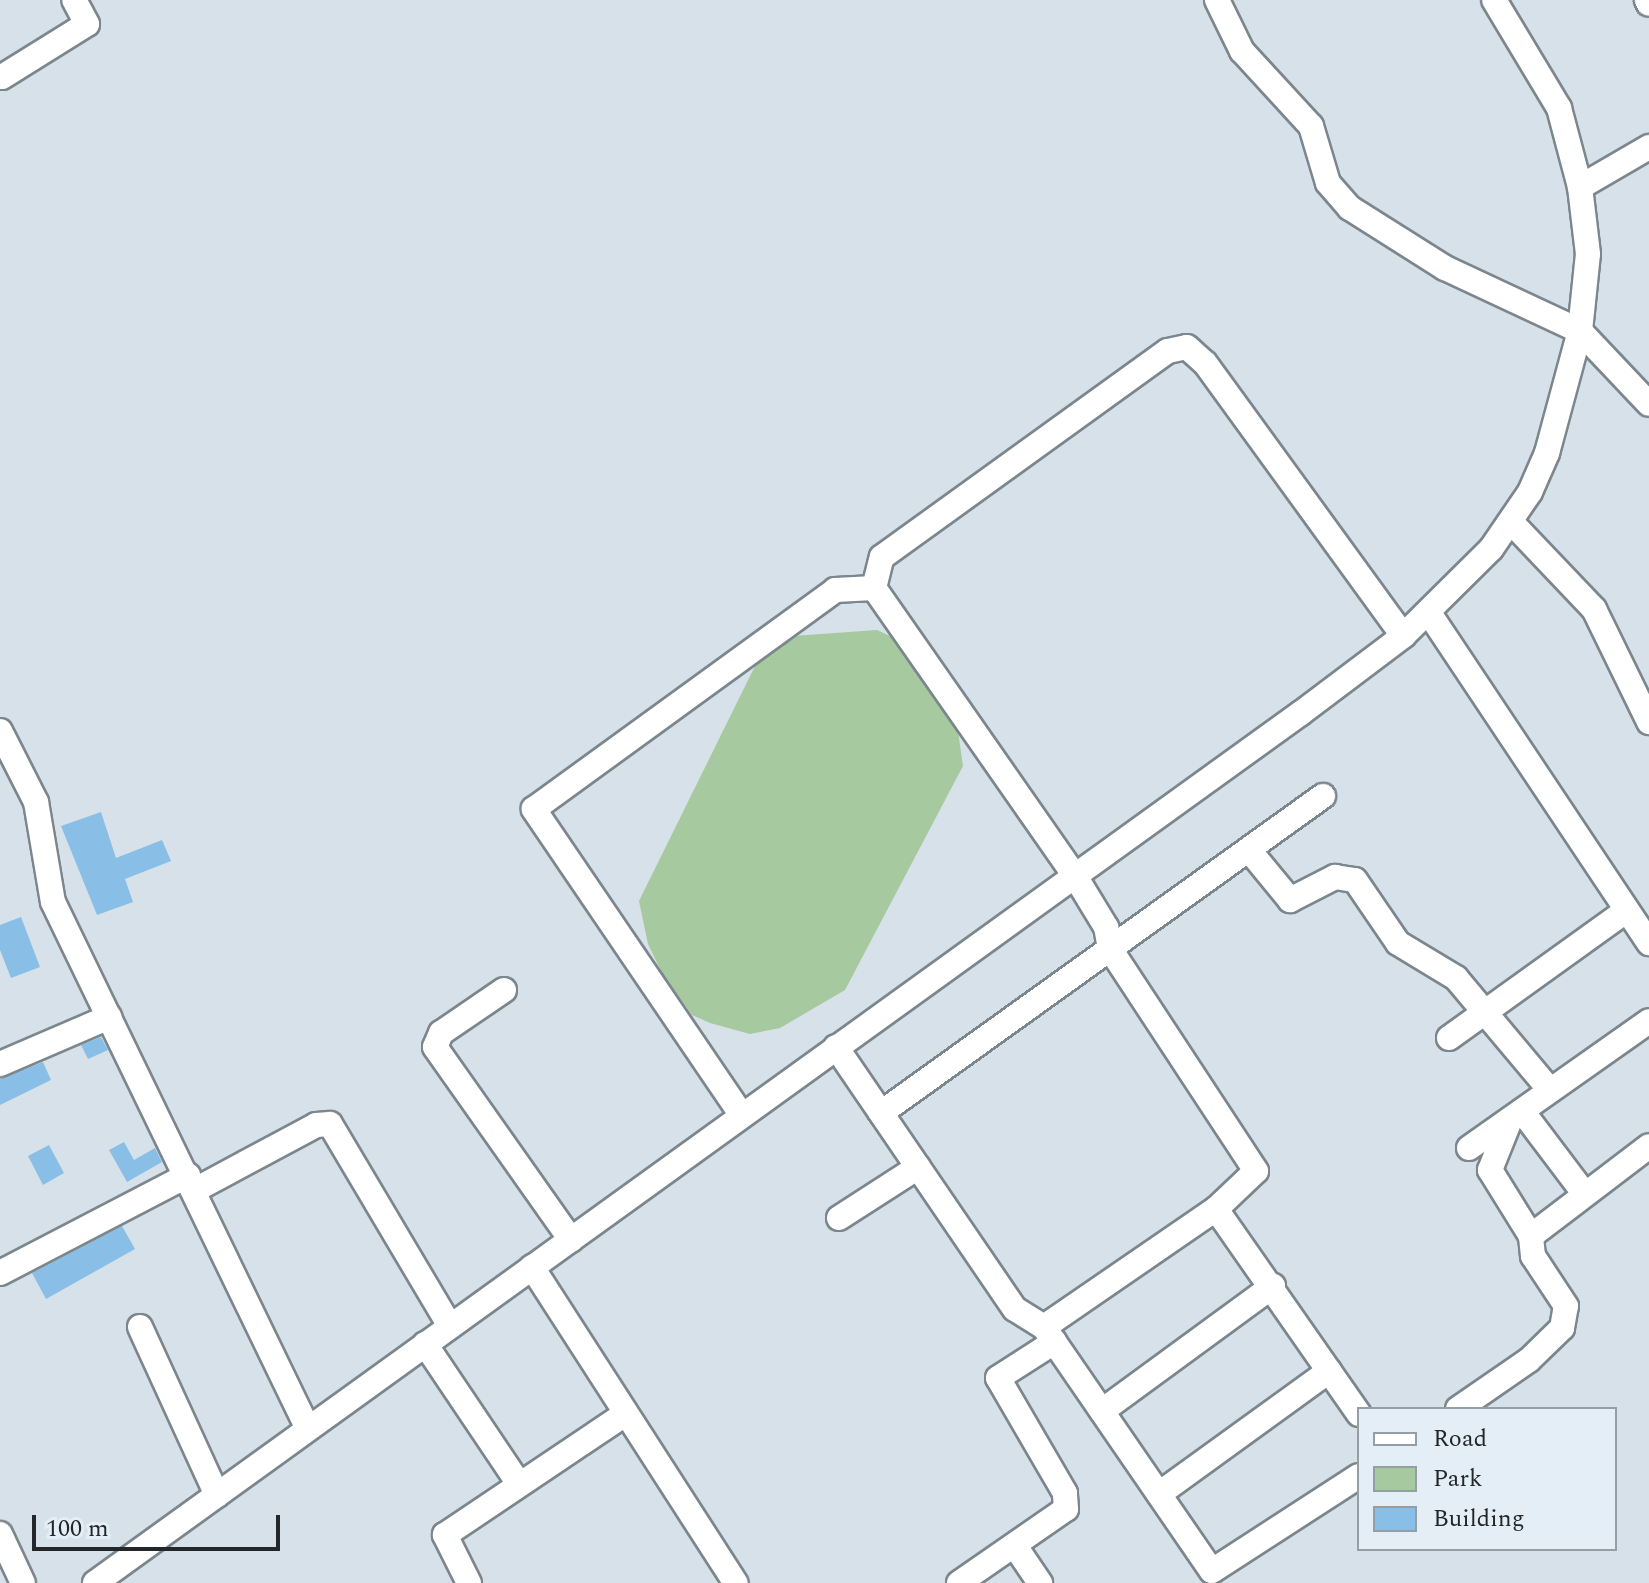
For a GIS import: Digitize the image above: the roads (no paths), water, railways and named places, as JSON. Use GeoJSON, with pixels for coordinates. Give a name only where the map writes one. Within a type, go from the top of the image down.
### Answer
{"type":"FeatureCollection","features":[{"type":"Feature","properties":{"kind":"street"},"geometry":{"type":"LineString","coordinates":[[2,77],[87,24],[74,0]]}},
{"type":"Feature","properties":{"kind":"street"},"geometry":{"type":"LineString","coordinates":[[1217,0],[1242,51],[1311,126],[1328,183],[1350,208],[1445,268],[1580,331],[1649,404]]}},
{"type":"Feature","properties":{"kind":"street"},"geometry":{"type":"LineString","coordinates":[[95,1583],[1403,636],[1429,613],[1512,523],[1547,453],[1580,331],[1588,254],[1580,187],[1559,108],[1494,0]]}},
{"type":"Feature","properties":{"kind":"street"},"geometry":{"type":"LineString","coordinates":[[1580,187],[1649,147]]}},
{"type":"Feature","properties":{"kind":"street"},"geometry":{"type":"LineString","coordinates":[[959,1583],[1057,1518],[1068,1501],[998,1378],[1049,1334],[1216,1209],[1256,1171],[1110,949],[1106,927],[1075,876],[874,588],[882,557],[1168,351],[1187,347],[1205,363],[1403,636]]}},
{"type":"Feature","properties":{"kind":"street"},"geometry":{"type":"LineString","coordinates":[[1512,523],[1594,609],[1649,722]]}},
{"type":"Feature","properties":{"kind":"street"},"geometry":{"type":"LineString","coordinates":[[741,1114],[534,809],[835,590],[874,588]]}},
{"type":"Feature","properties":{"kind":"street"},"geometry":{"type":"LineString","coordinates":[[1429,613],[1649,943]]}},
{"type":"Feature","properties":{"kind":"street"},"geometry":{"type":"LineString","coordinates":[[0,731],[36,802],[53,902],[192,1182],[308,1429]]}},
{"type":"Feature","properties":{"kind":"street"},"geometry":{"type":"LineString","coordinates":[[881,1113],[1323,796]]}},
{"type":"Feature","properties":{"kind":"street"},"geometry":{"type":"LineString","coordinates":[[1249,850],[1290,900],[1335,877],[1355,880],[1398,943],[1414,956],[1442,965],[1488,1011],[1550,1090]]}},
{"type":"Feature","properties":{"kind":"street"},"geometry":{"type":"LineString","coordinates":[[1449,1038],[1626,911]]}},
{"type":"Feature","properties":{"kind":"street"},"geometry":{"type":"LineString","coordinates":[[504,990],[441,1033],[435,1047],[571,1240]]}},
{"type":"Feature","properties":{"kind":"street"},"geometry":{"type":"LineString","coordinates":[[0,1064],[109,1017]]}},
{"type":"Feature","properties":{"kind":"street"},"geometry":{"type":"LineString","coordinates":[[1469,1148],[1649,1021]]}},
{"type":"Feature","properties":{"kind":"street"},"geometry":{"type":"LineString","coordinates":[[836,1047],[1015,1309],[1049,1334],[1159,1494],[1208,1579],[1357,1477]]}},
{"type":"Feature","properties":{"kind":"street"},"geometry":{"type":"LineString","coordinates":[[1516,1115],[1584,1193]]}},
{"type":"Feature","properties":{"kind":"street"},"geometry":{"type":"LineString","coordinates":[[1461,1407],[1529,1360],[1562,1328],[1566,1306],[1533,1256],[1531,1236],[1490,1170],[1516,1115]]}},
{"type":"Feature","properties":{"kind":"street"},"geometry":{"type":"LineString","coordinates":[[0,1273],[316,1125],[330,1124],[450,1326]]}},
{"type":"Feature","properties":{"kind":"street"},"geometry":{"type":"LineString","coordinates":[[1531,1236],[1649,1146]]}},
{"type":"Feature","properties":{"kind":"street"},"geometry":{"type":"LineString","coordinates":[[839,1218],[918,1167]]}},
{"type":"Feature","properties":{"kind":"street"},"geometry":{"type":"LineString","coordinates":[[1216,1209],[1273,1286],[1357,1411]]}},
{"type":"Feature","properties":{"kind":"street"},"geometry":{"type":"LineString","coordinates":[[532,1267],[736,1583]]}},
{"type":"Feature","properties":{"kind":"street"},"geometry":{"type":"LineString","coordinates":[[1102,1411],[1273,1286]]}},
{"type":"Feature","properties":{"kind":"street"},"geometry":{"type":"LineString","coordinates":[[140,1327],[217,1495]]}},
{"type":"Feature","properties":{"kind":"street"},"geometry":{"type":"LineString","coordinates":[[425,1344],[519,1484]]}},
{"type":"Feature","properties":{"kind":"street"},"geometry":{"type":"LineString","coordinates":[[1159,1494],[1329,1371]]}},
{"type":"Feature","properties":{"kind":"street"},"geometry":{"type":"LineString","coordinates":[[469,1583],[444,1537],[625,1414]]}},
{"type":"Feature","properties":{"kind":"street"},"geometry":{"type":"LineString","coordinates":[[0,1534],[23,1583]]}},
{"type":"Feature","properties":{"kind":"street"},"geometry":{"type":"LineString","coordinates":[[1015,1546],[1040,1583]]}}]}
